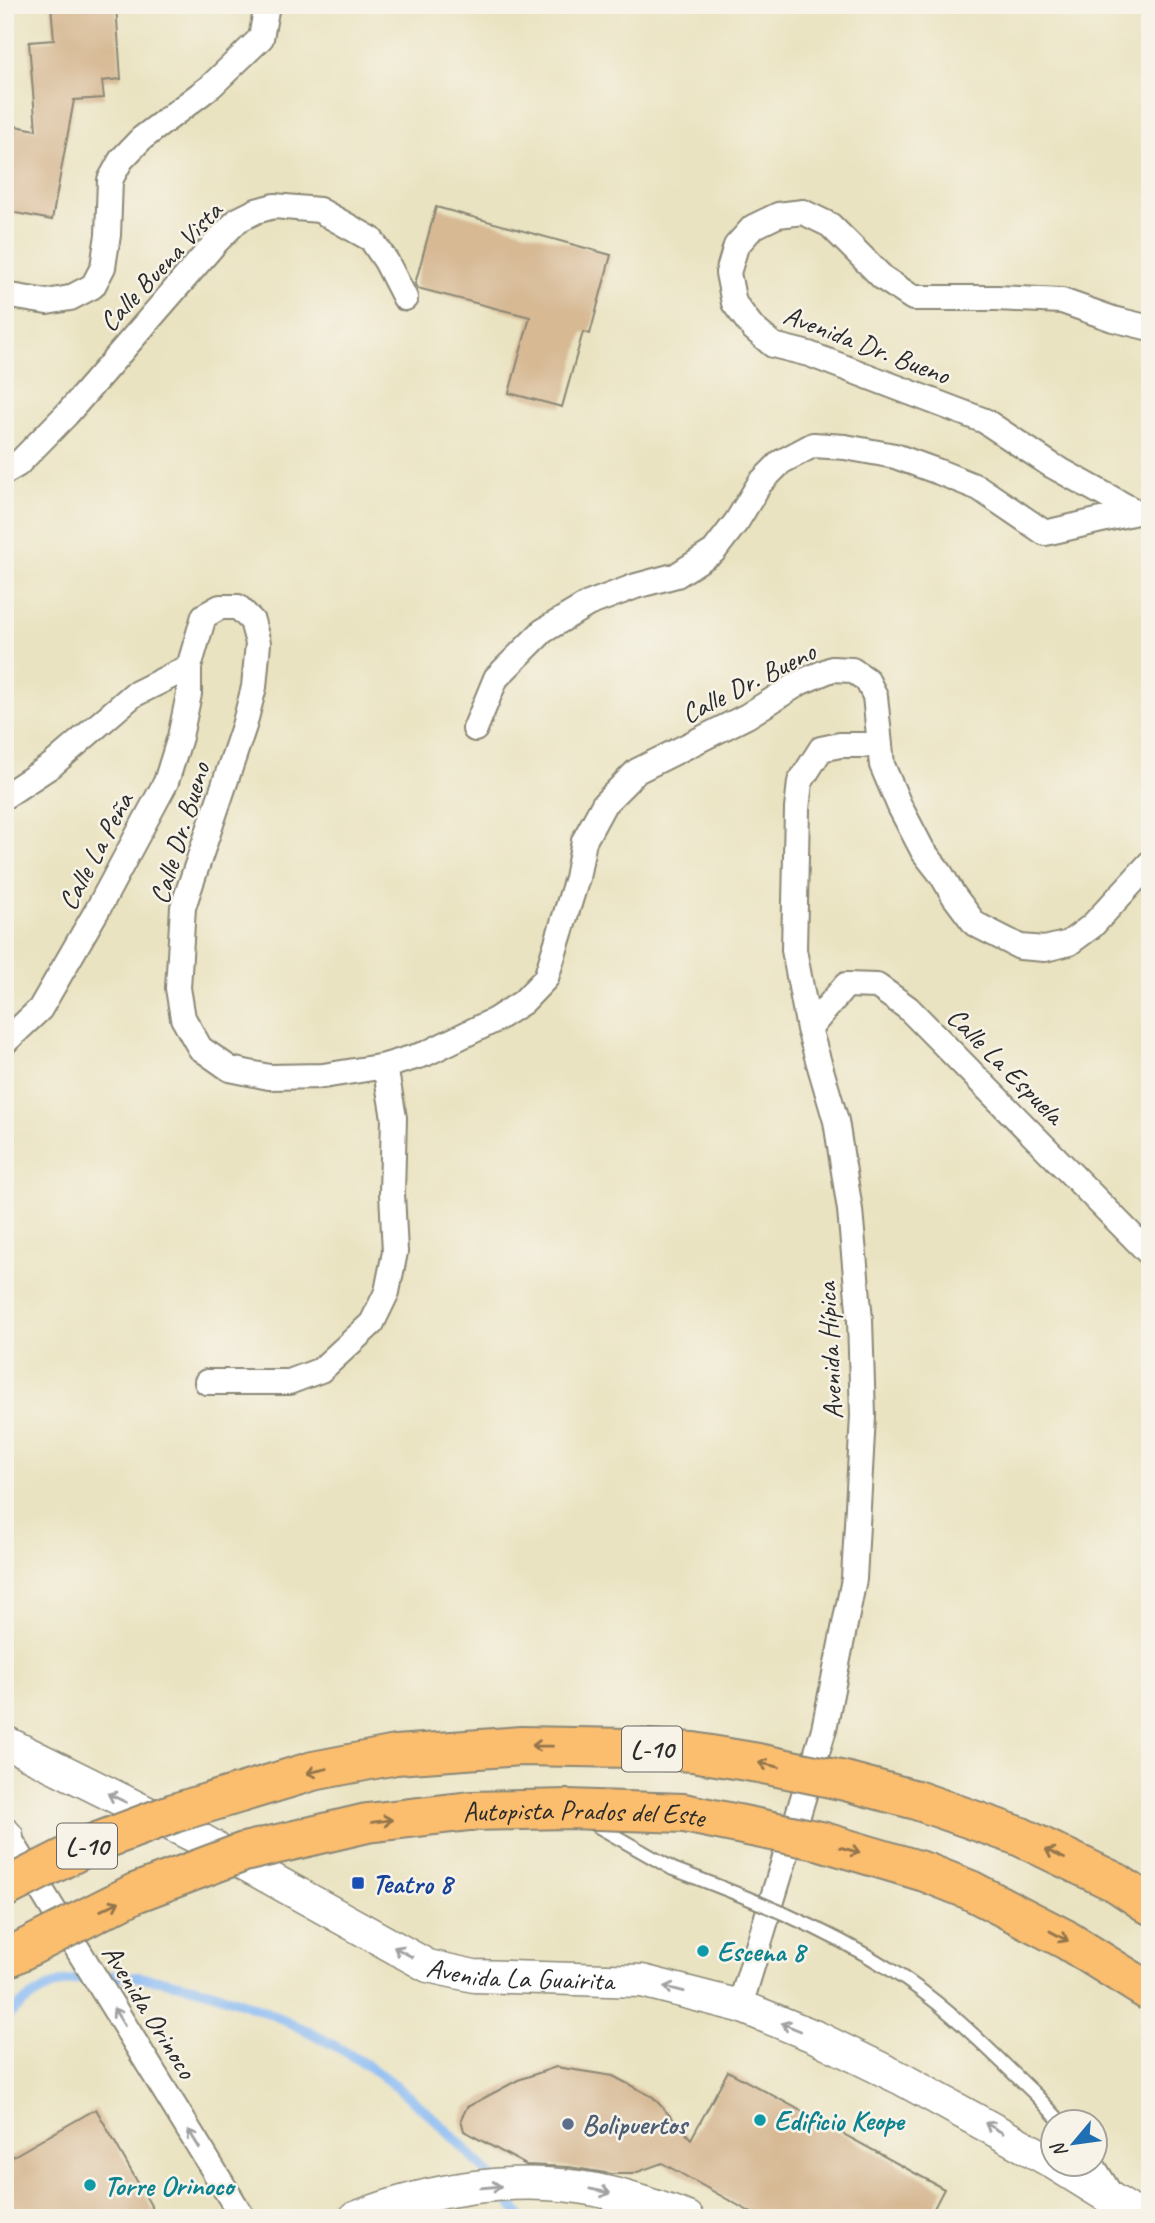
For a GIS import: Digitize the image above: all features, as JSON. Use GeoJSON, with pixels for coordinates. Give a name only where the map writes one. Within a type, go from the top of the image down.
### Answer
{"type":"FeatureCollection","features":[{"type":"Feature","properties":{"kind":"highway","name":"L-10"},"geometry":{"type":"LineString","coordinates":[[5,1888],[92,1844],[174,1813],[313,1771],[396,1755],[521,1746],[693,1752],[845,1781],[916,1800],[1018,1836],[1133,1885],[1150,1905]]}},
{"type":"Feature","properties":{"kind":"highway","name":"Autopista Prados del Este"},"geometry":{"type":"LineString","coordinates":[[5,1959],[135,1893],[244,1852],[367,1823],[470,1811],[568,1809],[684,1813],[821,1841],[925,1872],[970,1890],[1065,1939],[1150,1992]]}},
{"type":"Feature","properties":{"kind":"street"},"geometry":{"type":"LineString","coordinates":[[5,295],[47,302],[70,298],[93,286],[103,267],[108,235],[110,180],[121,160],[141,139],[211,86],[261,38],[267,5]]}},
{"type":"Feature","properties":{"kind":"street","name":"Calle Buena Vista"},"geometry":{"type":"LineString","coordinates":[[5,472],[17,465],[67,414],[217,241],[238,220],[256,211],[274,206],[318,210],[371,239],[386,261],[405,299]]}},
{"type":"Feature","properties":{"kind":"street","name":"Avenida Dr. Bueno"},"geometry":{"type":"LineString","coordinates":[[1143,512],[1051,466],[985,421],[809,354],[774,345],[754,328],[734,303],[728,273],[736,246],[752,227],[778,215],[803,212],[830,225],[883,278],[913,298],[1062,301],[1113,319],[1150,328]]}},
{"type":"Feature","properties":{"kind":"street"},"geometry":{"type":"LineString","coordinates":[[475,729],[496,678],[543,631],[588,604],[636,586],[677,575],[714,551],[737,521],[760,483],[781,462],[813,445],[845,447],[895,456],[939,472],[979,488],[1045,533],[1143,512]]}},
{"type":"Feature","properties":{"kind":"street","name":"Calle Dr. Bueno"},"geometry":{"type":"LineString","coordinates":[[189,667],[204,616],[220,607],[238,607],[251,621],[258,643],[254,687],[244,726],[183,907],[178,988],[183,1018],[200,1048],[230,1069],[270,1077],[323,1076],[384,1066],[425,1054],[495,1020],[523,1002],[546,978],[577,878],[584,841],[604,804],[637,771],[747,716],[802,682],[832,669],[852,670],[867,680],[875,696],[880,745]]}},
{"type":"Feature","properties":{"kind":"street"},"geometry":{"type":"LineString","coordinates":[[5,796],[52,765],[133,695],[189,667]]}},
{"type":"Feature","properties":{"kind":"street","name":"Calle La Peña"},"geometry":{"type":"LineString","coordinates":[[5,1042],[40,1009],[105,897],[166,782],[190,694],[189,667]]}},
{"type":"Feature","properties":{"kind":"street","name":"Avenida Hípica"},"geometry":{"type":"LineString","coordinates":[[740,2006],[824,1729],[855,1579],[863,1416],[860,1320],[850,1210],[836,1121],[810,1029],[794,950],[797,809],[800,782],[821,749],[840,745],[880,745]]}},
{"type":"Feature","properties":{"kind":"street"},"geometry":{"type":"LineString","coordinates":[[880,745],[882,765],[900,807],[923,851],[954,896],[975,924],[1020,947],[1045,949],[1069,943],[1092,926],[1150,863]]}},
{"type":"Feature","properties":{"kind":"street","name":"Calle La Espuela"},"geometry":{"type":"LineString","coordinates":[[810,1029],[846,985],[877,986],[908,1008],[1150,1254]]}},
{"type":"Feature","properties":{"kind":"street"},"geometry":{"type":"LineString","coordinates":[[206,1382],[289,1382],[321,1370],[372,1323],[387,1292],[395,1252],[392,1193],[394,1118],[384,1066]]}},
{"type":"Feature","properties":{"kind":"street","name":"Avenida La Guairita"},"geometry":{"type":"LineString","coordinates":[[5,1742],[198,1838],[428,1966],[474,1976],[642,1981],[740,2006],[816,2037],[900,2078],[1040,2155]]}},
{"type":"Feature","properties":{"kind":"street","name":"Avenida Orinoco"},"geometry":{"type":"LineString","coordinates":[[6,1834],[243,2218]]}},
{"type":"Feature","properties":{"kind":"street","name":"Avenida La Guairita"},"geometry":{"type":"LineString","coordinates":[[1078,2178],[1135,2214]]}},
{"type":"Feature","properties":{"kind":"street"},"geometry":{"type":"LineString","coordinates":[[355,2218],[378,2209],[450,2190],[533,2183],[595,2189],[688,2218]]}},
{"type":"Feature","properties":{"kind":"lane"},"geometry":{"type":"LineString","coordinates":[[568,1809],[673,1869],[757,1901],[892,1970],[960,2022],[1048,2108]]}},
{"type":"Feature","properties":{"kind":"lane"},"geometry":{"type":"LineString","coordinates":[[1109,2178],[1135,2214]]}},
{"type":"Feature","properties":{"kind":"building"},"geometry":{"type":"Polygon","coordinates":[[[51,5],[116,5],[121,79],[102,81],[104,98],[74,100],[52,220],[5,211],[5,124],[36,130],[29,42],[54,40],[51,5]]]}},
{"type":"Feature","properties":{"kind":"building"},"geometry":{"type":"Polygon","coordinates":[[[436,207],[611,255],[590,334],[583,332],[562,407],[509,393],[530,317],[417,288],[415,284],[436,207]]]}},
{"type":"Feature","properties":{"kind":"building"},"geometry":{"type":"Polygon","coordinates":[[[556,2067],[613,2076],[653,2097],[691,2139],[728,2071],[944,2189],[929,2218],[761,2218],[662,2163],[632,2174],[526,2165],[464,2131],[461,2119],[467,2107],[518,2080],[556,2067]]]}},
{"type":"Feature","properties":{"kind":"building","name":"Torre Orinoco"},"geometry":{"type":"Polygon","coordinates":[[[96,2109],[158,2218],[5,2218],[5,2161],[96,2109]]]}},
{"type":"Feature","properties":{"kind":"waterway"},"geometry":{"type":"LineString","coordinates":[[5,2018],[47,1988],[64,1982],[101,1976],[142,1978],[183,1985],[225,1997],[306,2030],[374,2070],[436,2121],[492,2178]]}},
{"type":"Feature","properties":{"kind":"waterway"},"geometry":{"type":"LineString","coordinates":[[502,2189],[521,2218]]}},
{"type":"Feature","properties":{"kind":"place","name":"Teatro 8"},"geometry":{"type":"Point","coordinates":[358,1883]}},
{"type":"Feature","properties":{"kind":"place","name":"Escena 8"},"geometry":{"type":"Point","coordinates":[703,1951]}},
{"type":"Feature","properties":{"kind":"place","name":"Edificio Keope"},"geometry":{"type":"Point","coordinates":[760,2120]}},
{"type":"Feature","properties":{"kind":"place","name":"Bolipuertos"},"geometry":{"type":"Point","coordinates":[568,2124]}},
{"type":"Feature","properties":{"kind":"place","name":"Torre Orinoco"},"geometry":{"type":"Point","coordinates":[90,2185]}}]}
